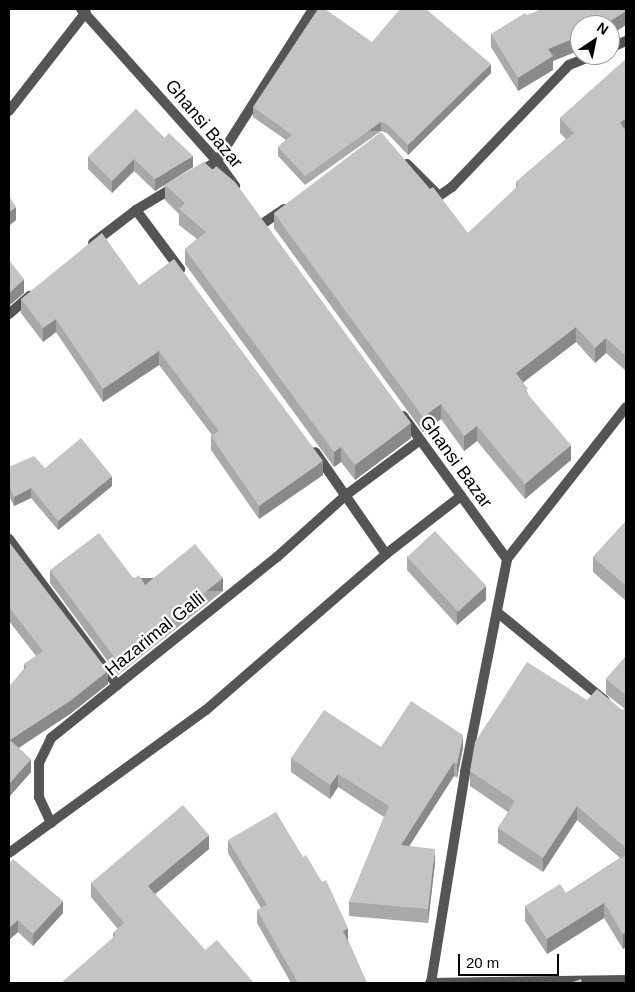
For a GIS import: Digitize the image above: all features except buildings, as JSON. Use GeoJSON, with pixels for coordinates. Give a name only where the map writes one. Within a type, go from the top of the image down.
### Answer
{"type":"FeatureCollection","features":[{"type":"Feature","properties":{"kind":"street"},"geometry":{"type":"LineString","coordinates":[[9,111],[84,10]]}},
{"type":"Feature","properties":{"kind":"street","name":"Ghansi Bazar"},"geometry":{"type":"LineString","coordinates":[[84,10],[217,161],[240,192]]}},
{"type":"Feature","properties":{"kind":"street"},"geometry":{"type":"LineString","coordinates":[[86,249],[136,210],[217,161],[310,10]]}},
{"type":"Feature","properties":{"kind":"street"},"geometry":{"type":"LineString","coordinates":[[401,157],[439,196],[452,187],[570,65]]}},
{"type":"Feature","properties":{"kind":"street"},"geometry":{"type":"LineString","coordinates":[[262,224],[294,201]]}},
{"type":"Feature","properties":{"kind":"street"},"geometry":{"type":"LineString","coordinates":[[136,210],[189,281]]}},
{"type":"Feature","properties":{"kind":"street"},"geometry":{"type":"LineString","coordinates":[[9,314],[36,290]]}},
{"type":"Feature","properties":{"kind":"street"},"geometry":{"type":"LineString","coordinates":[[626,407],[507,559],[465,772],[431,983],[626,980]]}},
{"type":"Feature","properties":{"kind":"street","name":"Ghansi Bazar"},"geometry":{"type":"LineString","coordinates":[[397,408],[507,559]]}},
{"type":"Feature","properties":{"kind":"street"},"geometry":{"type":"LineString","coordinates":[[306,439],[386,554]]}},
{"type":"Feature","properties":{"kind":"street","name":"Hazarimal Galli"},"geometry":{"type":"LineString","coordinates":[[51,823],[39,797],[39,763],[51,738],[277,557],[346,494],[420,440]]}},
{"type":"Feature","properties":{"kind":"street"},"geometry":{"type":"LineString","coordinates":[[9,853],[206,710],[386,554],[461,496]]}},
{"type":"Feature","properties":{"kind":"street"},"geometry":{"type":"LineString","coordinates":[[9,539],[117,685]]}},
{"type":"Feature","properties":{"kind":"street"},"geometry":{"type":"LineString","coordinates":[[497,612],[611,706]]}}]}
